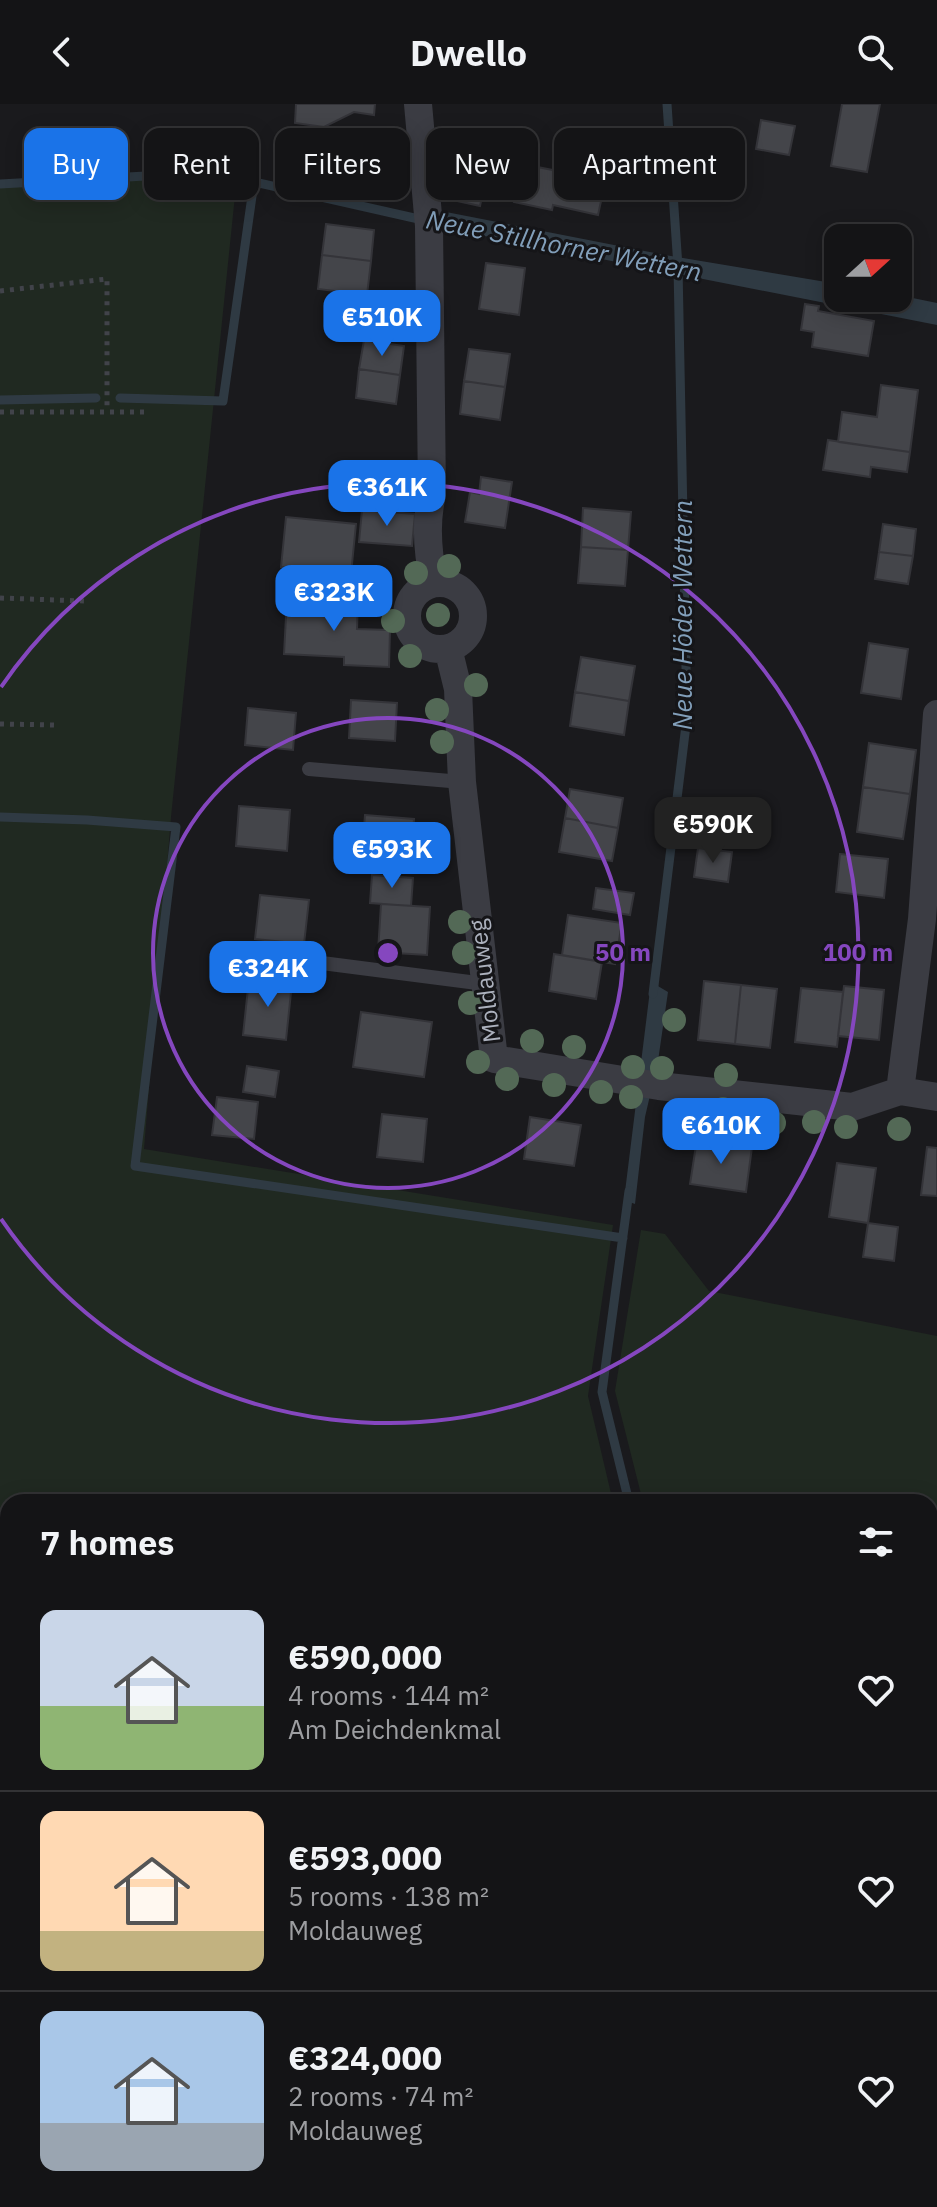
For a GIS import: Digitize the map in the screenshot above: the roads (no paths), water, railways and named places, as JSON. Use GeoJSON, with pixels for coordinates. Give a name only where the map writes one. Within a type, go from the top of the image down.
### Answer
{"type":"FeatureCollection","features":[{"type":"Feature","properties":{"kind":"street"},"geometry":{"type":"LineString","coordinates":[[418,104],[429,226],[432,495],[428,511],[430,565],[434,583]]}},
{"type":"Feature","properties":{"kind":"street"},"geometry":{"type":"LineString","coordinates":[[434,583],[457,587],[467,595],[472,607],[473,620],[468,632],[460,642],[448,648],[435,649],[423,644],[413,636],[408,624],[407,611],[411,599],[420,589],[434,583]]}},
{"type":"Feature","properties":{"kind":"street","name":"Moldauweg"},"geometry":{"type":"LineString","coordinates":[[448,648],[458,689],[462,782],[494,1059],[647,1084],[852,1107],[900,1091],[937,1097]]}},
{"type":"Feature","properties":{"kind":"street"},"geometry":{"type":"LineString","coordinates":[[900,1091],[922,919],[937,714]]}},
{"type":"Feature","properties":{"kind":"lane"},"geometry":{"type":"LineString","coordinates":[[309,769],[462,782]]}},
{"type":"Feature","properties":{"kind":"lane"},"geometry":{"type":"LineString","coordinates":[[322,963],[485,984]]}},
{"type":"Feature","properties":{"kind":"water"},"geometry":{"type":"Polygon","coordinates":[[[441,211],[665,255],[824,282],[824,303],[444,228],[441,211]]]}},
{"type":"Feature","properties":{"kind":"water"},"geometry":{"type":"Polygon","coordinates":[[[912,298],[937,303],[937,325],[871,312],[912,312],[912,298]]]}},
{"type":"Feature","properties":{"kind":"water"},"geometry":{"type":"Polygon","coordinates":[[[651,982],[668,992],[658,1061],[645,1117],[635,1204],[624,1200],[651,982]]]}},
{"type":"Feature","properties":{"kind":"waterway","name":"Neue Höder Wettern"},"geometry":{"type":"LineString","coordinates":[[653,994],[687,717],[678,267],[667,104]]}},
{"type":"Feature","properties":{"kind":"waterway","name":"Neue Stillhorner Wettern"},"geometry":{"type":"LineString","coordinates":[[0,184],[164,175],[254,182],[423,220]]}},
{"type":"Feature","properties":{"kind":"waterway"},"geometry":{"type":"LineString","coordinates":[[120,398],[223,401],[251,200]]}},
{"type":"Feature","properties":{"kind":"waterway"},"geometry":{"type":"LineString","coordinates":[[0,400],[96,398]]}},
{"type":"Feature","properties":{"kind":"waterway"},"geometry":{"type":"LineString","coordinates":[[0,817],[176,827],[135,1166],[623,1238]]}},
{"type":"Feature","properties":{"kind":"waterway","name":"Neue Höder Wettern"},"geometry":{"type":"LineString","coordinates":[[627,1494],[602,1392],[629,1191]]}}]}
